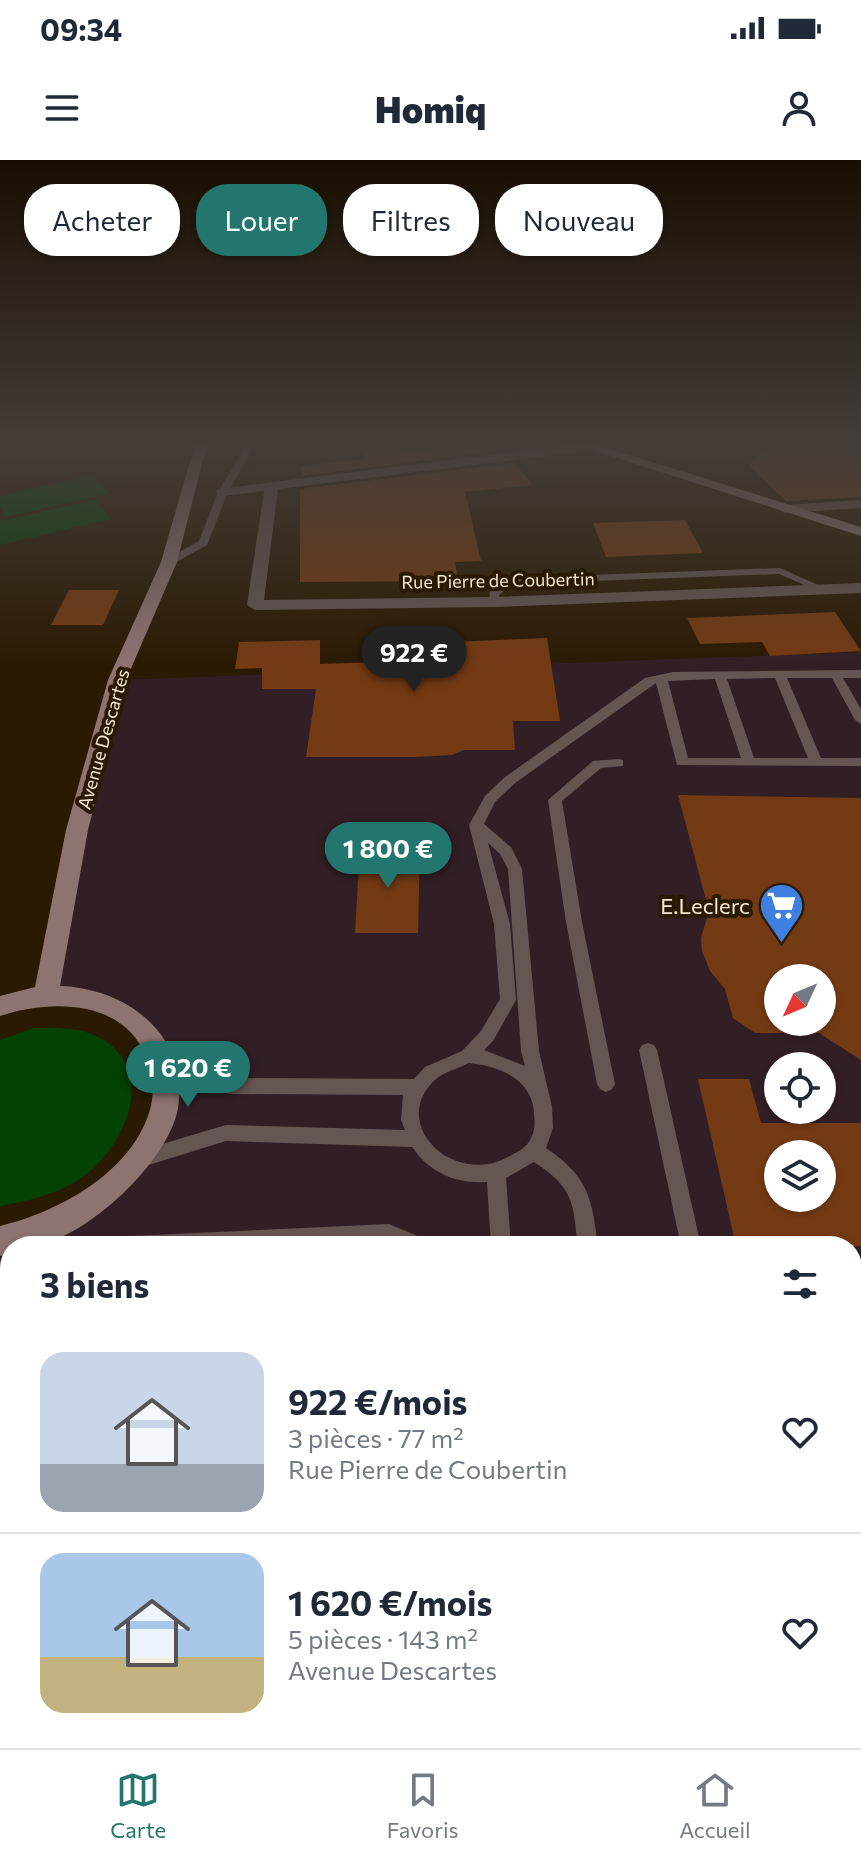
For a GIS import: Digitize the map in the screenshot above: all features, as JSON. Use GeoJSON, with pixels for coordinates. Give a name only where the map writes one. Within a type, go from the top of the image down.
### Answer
{"type":"FeatureCollection","features":[{"type":"Feature","properties":{"kind":"main road","name":"Avenue Descartes"},"geometry":{"type":"LineString","coordinates":[[46,996],[77,830],[117,680],[169,562],[181,518]]}},
{"type":"Feature","properties":{"kind":"main road"},"geometry":{"type":"LineString","coordinates":[[815,518],[861,532]]}},
{"type":"Feature","properties":{"kind":"main road"},"geometry":{"type":"LineString","coordinates":[[0,1006],[46,996],[99,1001],[125,1013],[146,1030],[159,1052],[165,1078],[164,1102],[155,1130],[139,1159],[105,1195],[61,1224],[33,1236]]}},
{"type":"Feature","properties":{"kind":"street","name":"Rue Pierre de Coubertin"},"geometry":{"type":"LineString","coordinates":[[267,518],[255,605],[494,602],[861,588]]}},
{"type":"Feature","properties":{"kind":"lane"},"geometry":{"type":"LineString","coordinates":[[169,562],[203,543],[213,518]]}},
{"type":"Feature","properties":{"kind":"lane"},"geometry":{"type":"LineString","coordinates":[[468,1056],[487,1036],[508,1000],[502,924],[476,825],[490,799],[510,780],[649,681],[720,675],[861,674]]}},
{"type":"Feature","properties":{"kind":"lane"},"geometry":{"type":"LineString","coordinates":[[720,675],[749,762]]}},
{"type":"Feature","properties":{"kind":"lane"},"geometry":{"type":"LineString","coordinates":[[780,675],[816,762]]}},
{"type":"Feature","properties":{"kind":"lane"},"geometry":{"type":"LineString","coordinates":[[836,675],[861,720]]}},
{"type":"Feature","properties":{"kind":"lane"},"geometry":{"type":"LineString","coordinates":[[661,678],[682,762],[861,762]]}},
{"type":"Feature","properties":{"kind":"lane"},"geometry":{"type":"LineString","coordinates":[[606,1084],[574,922],[555,800],[598,764],[618,763]]}},
{"type":"Feature","properties":{"kind":"lane"},"geometry":{"type":"LineString","coordinates":[[476,825],[506,851],[515,869],[530,1051],[542,1101],[543,1132],[534,1151],[517,1165],[496,1174],[472,1175],[451,1171],[436,1163],[415,1139],[409,1121],[409,1103],[415,1087],[438,1066],[468,1056],[487,1057],[513,1067],[534,1085],[542,1101]]}},
{"type":"Feature","properties":{"kind":"lane"},"geometry":{"type":"LineString","coordinates":[[648,1050],[689,1236]]}},
{"type":"Feature","properties":{"kind":"lane"},"geometry":{"type":"LineString","coordinates":[[165,1078],[233,1086],[415,1087]]}},
{"type":"Feature","properties":{"kind":"lane"},"geometry":{"type":"LineString","coordinates":[[139,1159],[226,1133],[415,1139]]}},
{"type":"Feature","properties":{"kind":"lane"},"geometry":{"type":"LineString","coordinates":[[534,1151],[562,1168],[581,1190],[587,1236]]}},
{"type":"Feature","properties":{"kind":"lane"},"geometry":{"type":"LineString","coordinates":[[496,1174],[500,1236]]}},
{"type":"Feature","properties":{"kind":"lane"},"geometry":{"type":"LineString","coordinates":[[346,1236],[394,1236]]}},
{"type":"Feature","properties":{"kind":"shaded area"},"geometry":{"type":"Polygon","coordinates":[[[861,652],[861,1236],[0,1236],[0,1226],[61,1224],[139,1159],[165,1078],[125,1013],[46,996],[117,680],[861,652]]]}},
{"type":"Feature","properties":{"kind":"green space"},"geometry":{"type":"Polygon","coordinates":[[[12,518],[110,519],[0,545],[0,521],[12,518]]]}},
{"type":"Feature","properties":{"kind":"green space"},"geometry":{"type":"Polygon","coordinates":[[[34,1028],[79,1030],[105,1041],[120,1055],[129,1071],[132,1088],[130,1107],[115,1143],[80,1179],[36,1198],[0,1206],[0,1040],[34,1028]]]}},
{"type":"Feature","properties":{"kind":"building"},"geometry":{"type":"Polygon","coordinates":[[[300,518],[471,518],[481,561],[455,562],[458,581],[300,582],[300,518]]]}},
{"type":"Feature","properties":{"kind":"building"},"geometry":{"type":"Polygon","coordinates":[[[685,520],[703,553],[606,557],[593,523],[685,520]]]}},
{"type":"Feature","properties":{"kind":"building"},"geometry":{"type":"Polygon","coordinates":[[[69,590],[119,590],[103,625],[51,625],[69,590]]]}},
{"type":"Feature","properties":{"kind":"building"},"geometry":{"type":"Polygon","coordinates":[[[835,612],[861,651],[770,656],[762,642],[700,644],[687,618],[835,612]]]}},
{"type":"Feature","properties":{"kind":"building"},"geometry":{"type":"Polygon","coordinates":[[[547,638],[560,721],[513,721],[515,750],[464,750],[452,755],[416,757],[306,757],[316,689],[262,689],[262,668],[235,669],[239,642],[320,640],[320,664],[379,662],[379,640],[423,639],[424,643],[547,638]]]}},
{"type":"Feature","properties":{"kind":"building","name":"E.Leclerc"},"geometry":{"type":"Polygon","coordinates":[[[678,795],[861,798],[861,1060],[824,1036],[836,1036],[836,964],[764,964],[764,1033],[755,1033],[733,1018],[725,989],[710,971],[702,951],[701,938],[709,911],[678,795]]]}},
{"type":"Feature","properties":{"kind":"building"},"geometry":{"type":"Polygon","coordinates":[[[360,846],[420,846],[418,933],[355,933],[360,846]]]}},
{"type":"Feature","properties":{"kind":"building"},"geometry":{"type":"Polygon","coordinates":[[[698,1079],[749,1079],[761,1123],[764,1124],[861,1123],[861,1236],[734,1236],[698,1079]]]}},
{"type":"Feature","properties":{"kind":"place","name":"E.Leclerc"},"geometry":{"type":"Point","coordinates":[781,944]}}]}
